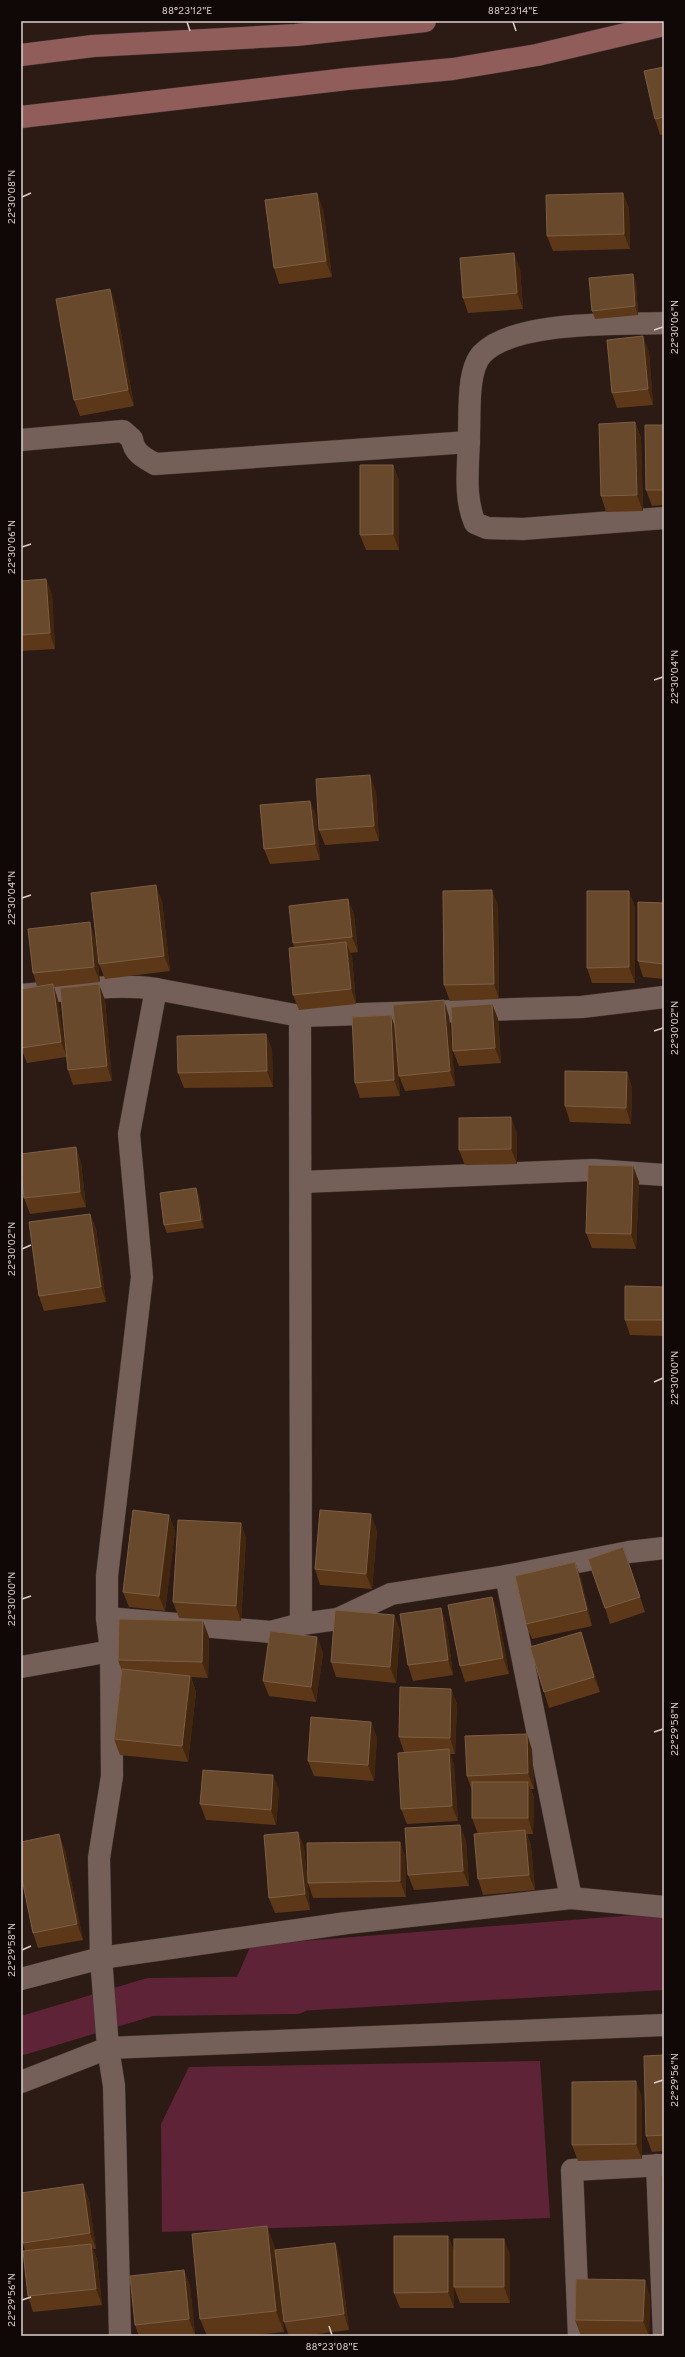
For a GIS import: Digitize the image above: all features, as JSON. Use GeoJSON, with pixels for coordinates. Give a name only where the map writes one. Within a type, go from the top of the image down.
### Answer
{"type":"FeatureCollection","features":[{"type":"Feature","properties":{"kind":"main road"},"geometry":{"type":"LineString","coordinates":[[21,54],[93,46],[296,35],[425,21]]}},
{"type":"Feature","properties":{"kind":"main road"},"geometry":{"type":"LineString","coordinates":[[21,117],[347,79],[453,69],[537,55],[664,25]]}},
{"type":"Feature","properties":{"kind":"street"},"geometry":{"type":"LineString","coordinates":[[664,323],[550,328],[502,340],[482,355],[470,382],[468,500],[470,512],[475,523],[487,528],[523,529],[664,518]]}},
{"type":"Feature","properties":{"kind":"street"},"geometry":{"type":"LineString","coordinates":[[21,440],[123,432],[132,438],[134,448],[137,452],[155,464],[469,442]]}},
{"type":"Feature","properties":{"kind":"street"},"geometry":{"type":"LineString","coordinates":[[21,995],[73,990],[143,987],[300,1016],[582,1007],[664,996]]}},
{"type":"Feature","properties":{"kind":"street"},"geometry":{"type":"LineString","coordinates":[[120,2336],[114,2086],[108,2048],[102,1968],[99,1858],[112,1776],[111,1651],[107,1618],[107,1576],[142,1277],[129,1134],[156,989]]}},
{"type":"Feature","properties":{"kind":"street"},"geometry":{"type":"LineString","coordinates":[[300,1016],[302,1182],[301,1624]]}},
{"type":"Feature","properties":{"kind":"street"},"geometry":{"type":"LineString","coordinates":[[302,1182],[593,1170],[664,1175]]}},
{"type":"Feature","properties":{"kind":"street"},"geometry":{"type":"LineString","coordinates":[[107,1618],[271,1632],[301,1624],[338,1619],[391,1594],[506,1576],[629,1552],[664,1548]]}},
{"type":"Feature","properties":{"kind":"street"},"geometry":{"type":"LineString","coordinates":[[506,1576],[571,1898]]}},
{"type":"Feature","properties":{"kind":"street"},"geometry":{"type":"LineString","coordinates":[[21,1667],[111,1651]]}},
{"type":"Feature","properties":{"kind":"street"},"geometry":{"type":"LineString","coordinates":[[21,1979],[102,1968],[347,1924],[571,1898],[664,1907]]}},
{"type":"Feature","properties":{"kind":"street"},"geometry":{"type":"LineString","coordinates":[[21,2082],[108,2048],[664,2025]]}},
{"type":"Feature","properties":{"kind":"street"},"geometry":{"type":"LineString","coordinates":[[579,2336],[572,2170],[661,2165],[664,2336]]}},
{"type":"Feature","properties":{"kind":"shaded area"},"geometry":{"type":"Polygon","coordinates":[[[648,1914],[664,1918],[664,1990],[263,2013],[233,1986],[251,1945],[648,1914]]]}},
{"type":"Feature","properties":{"kind":"shaded area"},"geometry":{"type":"Polygon","coordinates":[[[540,2061],[550,2218],[162,2232],[161,2124],[189,2067],[540,2061]]]}},
{"type":"Feature","properties":{"kind":"building"},"geometry":{"type":"Polygon","coordinates":[[[664,67],[664,117],[655,119],[644,71],[664,67]]]}},
{"type":"Feature","properties":{"kind":"building"},"geometry":{"type":"Polygon","coordinates":[[[317,193],[326,261],[274,268],[265,200],[317,193]]]}},
{"type":"Feature","properties":{"kind":"building"},"geometry":{"type":"Polygon","coordinates":[[[623,193],[624,234],[547,236],[546,195],[623,193]]]}},
{"type":"Feature","properties":{"kind":"building"},"geometry":{"type":"Polygon","coordinates":[[[514,253],[517,293],[463,298],[460,258],[514,253]]]}},
{"type":"Feature","properties":{"kind":"building"},"geometry":{"type":"Polygon","coordinates":[[[633,274],[635,306],[592,311],[589,278],[633,274]]]}},
{"type":"Feature","properties":{"kind":"building"},"geometry":{"type":"Polygon","coordinates":[[[110,289],[128,390],[74,400],[56,299],[110,289]]]}},
{"type":"Feature","properties":{"kind":"building"},"geometry":{"type":"Polygon","coordinates":[[[643,336],[648,389],[612,393],[607,340],[643,336]]]}},
{"type":"Feature","properties":{"kind":"building"},"geometry":{"type":"Polygon","coordinates":[[[635,422],[637,495],[601,496],[599,424],[635,422]]]}},
{"type":"Feature","properties":{"kind":"building"},"geometry":{"type":"Polygon","coordinates":[[[645,425],[664,425],[664,490],[646,490],[645,425]]]}},
{"type":"Feature","properties":{"kind":"building"},"geometry":{"type":"Polygon","coordinates":[[[360,465],[393,465],[393,534],[360,535],[360,465]]]}},
{"type":"Feature","properties":{"kind":"building"},"geometry":{"type":"Polygon","coordinates":[[[46,579],[50,633],[21,635],[21,581],[46,579]]]}},
{"type":"Feature","properties":{"kind":"building"},"geometry":{"type":"Polygon","coordinates":[[[370,775],[374,826],[319,830],[316,779],[370,775]]]}},
{"type":"Feature","properties":{"kind":"building"},"geometry":{"type":"Polygon","coordinates":[[[310,801],[315,844],[264,849],[260,805],[310,801]]]}},
{"type":"Feature","properties":{"kind":"building"},"geometry":{"type":"Polygon","coordinates":[[[156,885],[164,956],[99,964],[91,893],[156,885]]]}},
{"type":"Feature","properties":{"kind":"building"},"geometry":{"type":"Polygon","coordinates":[[[492,890],[494,984],[444,985],[443,891],[492,890]]]}},
{"type":"Feature","properties":{"kind":"building"},"geometry":{"type":"Polygon","coordinates":[[[587,891],[629,891],[629,967],[587,968],[587,891]]]}},
{"type":"Feature","properties":{"kind":"building"},"geometry":{"type":"Polygon","coordinates":[[[348,899],[352,937],[293,943],[289,906],[348,899]]]}},
{"type":"Feature","properties":{"kind":"building"},"geometry":{"type":"Polygon","coordinates":[[[638,902],[664,903],[664,964],[638,961],[638,902]]]}},
{"type":"Feature","properties":{"kind":"building"},"geometry":{"type":"Polygon","coordinates":[[[90,922],[94,967],[33,973],[28,929],[90,922]]]}},
{"type":"Feature","properties":{"kind":"building"},"geometry":{"type":"Polygon","coordinates":[[[346,942],[351,989],[293,995],[289,948],[346,942]]]}},
{"type":"Feature","properties":{"kind":"building"},"geometry":{"type":"Polygon","coordinates":[[[53,984],[61,1042],[21,1048],[21,989],[53,984]]]}},
{"type":"Feature","properties":{"kind":"building"},"geometry":{"type":"Polygon","coordinates":[[[99,984],[107,1066],[68,1070],[60,988],[99,984]]]}},
{"type":"Feature","properties":{"kind":"building"},"geometry":{"type":"Polygon","coordinates":[[[444,1000],[450,1071],[399,1076],[393,1005],[444,1000]]]}},
{"type":"Feature","properties":{"kind":"building"},"geometry":{"type":"Polygon","coordinates":[[[492,1004],[495,1048],[453,1051],[451,1007],[492,1004]]]}},
{"type":"Feature","properties":{"kind":"building"},"geometry":{"type":"Polygon","coordinates":[[[391,1015],[394,1080],[355,1083],[352,1017],[391,1015]]]}},
{"type":"Feature","properties":{"kind":"building"},"geometry":{"type":"Polygon","coordinates":[[[266,1034],[267,1071],[178,1073],[177,1036],[266,1034]]]}},
{"type":"Feature","properties":{"kind":"building"},"geometry":{"type":"Polygon","coordinates":[[[565,1071],[627,1072],[626,1108],[565,1106],[565,1071]]]}},
{"type":"Feature","properties":{"kind":"building"},"geometry":{"type":"Polygon","coordinates":[[[511,1117],[511,1149],[459,1150],[459,1118],[511,1117]]]}},
{"type":"Feature","properties":{"kind":"building"},"geometry":{"type":"Polygon","coordinates":[[[76,1147],[80,1192],[24,1198],[21,1174],[21,1154],[76,1147]]]}},
{"type":"Feature","properties":{"kind":"building"},"geometry":{"type":"Polygon","coordinates":[[[588,1165],[633,1166],[631,1234],[586,1233],[588,1165]]]}},
{"type":"Feature","properties":{"kind":"building"},"geometry":{"type":"Polygon","coordinates":[[[196,1188],[201,1220],[164,1225],[160,1193],[196,1188]]]}},
{"type":"Feature","properties":{"kind":"building"},"geometry":{"type":"Polygon","coordinates":[[[90,1214],[101,1287],[39,1296],[29,1222],[90,1214]]]}},
{"type":"Feature","properties":{"kind":"building"},"geometry":{"type":"Polygon","coordinates":[[[625,1286],[664,1287],[664,1320],[625,1320],[625,1286]]]}},
{"type":"Feature","properties":{"kind":"building"},"geometry":{"type":"Polygon","coordinates":[[[133,1510],[169,1515],[159,1596],[123,1592],[133,1510]]]}},
{"type":"Feature","properties":{"kind":"building"},"geometry":{"type":"Polygon","coordinates":[[[320,1510],[371,1514],[366,1574],[315,1569],[320,1510]]]}},
{"type":"Feature","properties":{"kind":"building"},"geometry":{"type":"Polygon","coordinates":[[[178,1520],[241,1523],[236,1606],[173,1602],[178,1520]]]}},
{"type":"Feature","properties":{"kind":"building"},"geometry":{"type":"Polygon","coordinates":[[[623,1547],[640,1597],[605,1608],[588,1559],[623,1547]]]}},
{"type":"Feature","properties":{"kind":"building"},"geometry":{"type":"Polygon","coordinates":[[[575,1562],[587,1610],[526,1624],[515,1576],[575,1562]]]}},
{"type":"Feature","properties":{"kind":"building"},"geometry":{"type":"Polygon","coordinates":[[[492,1597],[503,1658],[460,1666],[448,1605],[492,1597]]]}},
{"type":"Feature","properties":{"kind":"building"},"geometry":{"type":"Polygon","coordinates":[[[441,1608],[448,1660],[408,1665],[400,1614],[441,1608]]]}},
{"type":"Feature","properties":{"kind":"building"},"geometry":{"type":"Polygon","coordinates":[[[335,1610],[394,1615],[390,1667],[331,1662],[335,1610]]]}},
{"type":"Feature","properties":{"kind":"building"},"geometry":{"type":"Polygon","coordinates":[[[119,1619],[203,1621],[202,1662],[118,1660],[119,1619]]]}},
{"type":"Feature","properties":{"kind":"building"},"geometry":{"type":"Polygon","coordinates":[[[270,1631],[317,1637],[311,1687],[263,1681],[270,1631]]]}},
{"type":"Feature","properties":{"kind":"building"},"geometry":{"type":"Polygon","coordinates":[[[581,1632],[594,1677],[544,1692],[530,1647],[581,1632]]]}},
{"type":"Feature","properties":{"kind":"building"},"geometry":{"type":"Polygon","coordinates":[[[122,1669],[190,1676],[182,1746],[114,1739],[122,1669]]]}},
{"type":"Feature","properties":{"kind":"building"},"geometry":{"type":"Polygon","coordinates":[[[400,1687],[451,1689],[450,1738],[399,1737],[400,1687]]]}},
{"type":"Feature","properties":{"kind":"building"},"geometry":{"type":"Polygon","coordinates":[[[311,1717],[371,1722],[368,1765],[308,1761],[311,1717]]]}},
{"type":"Feature","properties":{"kind":"building"},"geometry":{"type":"Polygon","coordinates":[[[527,1734],[528,1773],[467,1776],[465,1736],[527,1734]]]}},
{"type":"Feature","properties":{"kind":"building"},"geometry":{"type":"Polygon","coordinates":[[[449,1749],[452,1806],[401,1809],[398,1753],[449,1749]]]}},
{"type":"Feature","properties":{"kind":"building"},"geometry":{"type":"Polygon","coordinates":[[[203,1770],[273,1775],[271,1810],[200,1804],[203,1770]]]}},
{"type":"Feature","properties":{"kind":"building"},"geometry":{"type":"Polygon","coordinates":[[[472,1782],[528,1782],[528,1818],[472,1818],[472,1782]]]}},
{"type":"Feature","properties":{"kind":"building"},"geometry":{"type":"Polygon","coordinates":[[[460,1825],[463,1871],[408,1875],[405,1828],[460,1825]]]}},
{"type":"Feature","properties":{"kind":"building"},"geometry":{"type":"Polygon","coordinates":[[[525,1830],[529,1875],[478,1879],[474,1834],[525,1830]]]}},
{"type":"Feature","properties":{"kind":"building"},"geometry":{"type":"Polygon","coordinates":[[[298,1832],[305,1894],[269,1898],[264,1835],[298,1832]]]}},
{"type":"Feature","properties":{"kind":"building"},"geometry":{"type":"Polygon","coordinates":[[[59,1834],[77,1924],[33,1933],[21,1874],[21,1842],[59,1834]]]}},
{"type":"Feature","properties":{"kind":"building"},"geometry":{"type":"Polygon","coordinates":[[[400,1842],[400,1881],[308,1883],[307,1843],[400,1842]]]}},
{"type":"Feature","properties":{"kind":"building"},"geometry":{"type":"Polygon","coordinates":[[[664,2055],[664,2135],[646,2136],[644,2056],[664,2055]]]}},
{"type":"Feature","properties":{"kind":"building"},"geometry":{"type":"Polygon","coordinates":[[[636,2081],[636,2144],[572,2145],[572,2082],[636,2081]]]}},
{"type":"Feature","properties":{"kind":"building"},"geometry":{"type":"Polygon","coordinates":[[[661,2176],[664,2176],[664,2233],[662,2233],[661,2176]]]}},
{"type":"Feature","properties":{"kind":"building"},"geometry":{"type":"Polygon","coordinates":[[[83,2184],[90,2233],[23,2243],[21,2234],[21,2193],[83,2184]]]}},
{"type":"Feature","properties":{"kind":"building"},"geometry":{"type":"Polygon","coordinates":[[[267,2226],[276,2311],[200,2319],[192,2234],[267,2226]]]}},
{"type":"Feature","properties":{"kind":"building"},"geometry":{"type":"Polygon","coordinates":[[[394,2236],[448,2236],[448,2292],[394,2293],[394,2236]]]}},
{"type":"Feature","properties":{"kind":"building"},"geometry":{"type":"Polygon","coordinates":[[[454,2239],[504,2239],[504,2287],[454,2287],[454,2239]]]}},
{"type":"Feature","properties":{"kind":"building"},"geometry":{"type":"Polygon","coordinates":[[[335,2243],[344,2314],[284,2322],[275,2250],[335,2243]]]}},
{"type":"Feature","properties":{"kind":"building"},"geometry":{"type":"Polygon","coordinates":[[[91,2244],[96,2289],[28,2296],[23,2251],[91,2244]]]}},
{"type":"Feature","properties":{"kind":"building"},"geometry":{"type":"Polygon","coordinates":[[[184,2270],[189,2319],[135,2325],[130,2276],[184,2270]]]}},
{"type":"Feature","properties":{"kind":"building"},"geometry":{"type":"Polygon","coordinates":[[[576,2279],[645,2280],[643,2321],[575,2320],[576,2279]]]}},
{"type":"Feature","properties":{"kind":"waterway"},"geometry":{"type":"LineString","coordinates":[[21,2036],[150,1997],[295,1995]]}}]}
